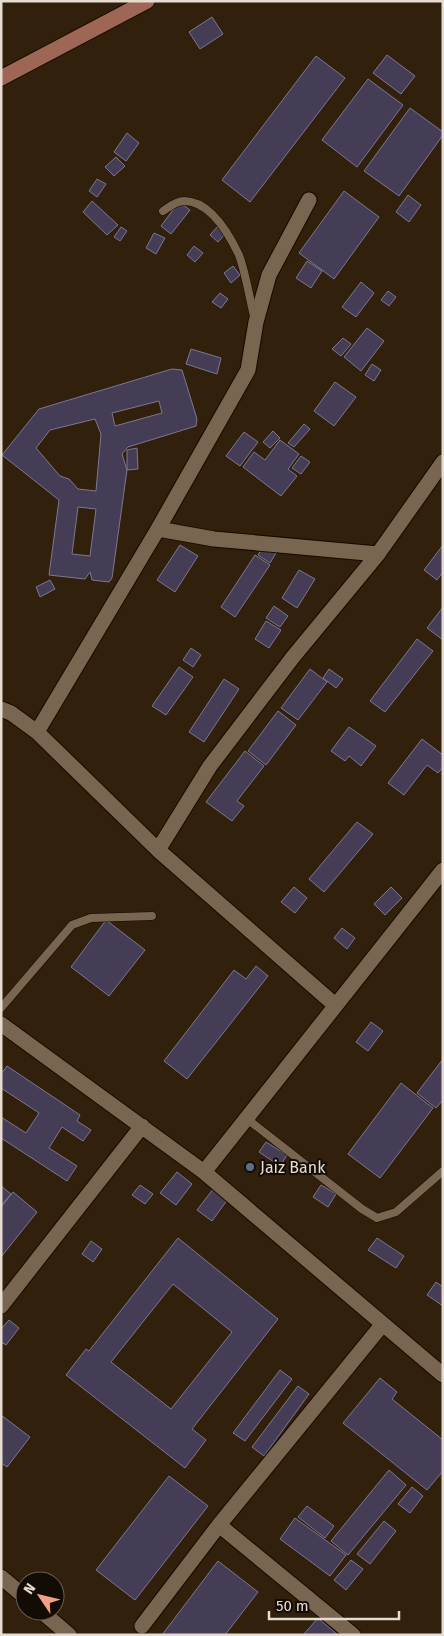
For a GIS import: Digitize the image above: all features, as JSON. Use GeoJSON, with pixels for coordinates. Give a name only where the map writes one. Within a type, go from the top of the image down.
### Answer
{"type":"FeatureCollection","features":[{"type":"Feature","properties":{"kind":"main road"},"geometry":{"type":"LineString","coordinates":[[1,78],[147,1]]}},
{"type":"Feature","properties":{"kind":"street"},"geometry":{"type":"LineString","coordinates":[[37,732],[158,529],[248,370],[256,322],[269,275],[309,200]]}},
{"type":"Feature","properties":{"kind":"street"},"geometry":{"type":"LineString","coordinates":[[158,850],[210,766],[293,657],[378,554],[443,462]]}},
{"type":"Feature","properties":{"kind":"street"},"geometry":{"type":"LineString","coordinates":[[158,529],[214,539],[378,554]]}},
{"type":"Feature","properties":{"kind":"street"},"geometry":{"type":"LineString","coordinates":[[1,709],[11,713],[37,732],[158,850],[335,1005]]}},
{"type":"Feature","properties":{"kind":"street"},"geometry":{"type":"LineString","coordinates":[[204,1172],[442,872]]}},
{"type":"Feature","properties":{"kind":"street"},"geometry":{"type":"LineString","coordinates":[[1,1024],[204,1172],[443,1375]]}},
{"type":"Feature","properties":{"kind":"street"},"geometry":{"type":"LineString","coordinates":[[1,1306],[142,1126]]}},
{"type":"Feature","properties":{"kind":"street"},"geometry":{"type":"LineString","coordinates":[[142,1626],[220,1525],[382,1325]]}},
{"type":"Feature","properties":{"kind":"street"},"geometry":{"type":"LineString","coordinates":[[220,1525],[354,1635]]}},
{"type":"Feature","properties":{"kind":"street"},"geometry":{"type":"LineString","coordinates":[[1,1577],[15,1589]]}},
{"type":"Feature","properties":{"kind":"street"},"geometry":{"type":"LineString","coordinates":[[53,1621],[69,1635]]}},
{"type":"Feature","properties":{"kind":"lane"},"geometry":{"type":"LineString","coordinates":[[163,211],[173,204],[182,201],[199,203],[222,224],[239,256],[256,322]]}},
{"type":"Feature","properties":{"kind":"lane"},"geometry":{"type":"LineString","coordinates":[[1,1008],[72,926],[91,918],[152,916]]}},
{"type":"Feature","properties":{"kind":"lane"},"geometry":{"type":"LineString","coordinates":[[246,1118],[362,1209],[377,1218],[396,1212],[443,1171]]}},
{"type":"Feature","properties":{"kind":"building"},"geometry":{"type":"Polygon","coordinates":[[[212,17],[223,34],[200,49],[189,32],[212,17]]]}},
{"type":"Feature","properties":{"kind":"building"},"geometry":{"type":"Polygon","coordinates":[[[387,55],[415,76],[401,94],[373,73],[387,55]]]}},
{"type":"Feature","properties":{"kind":"building"},"geometry":{"type":"Polygon","coordinates":[[[316,56],[345,78],[250,202],[222,180],[316,56]]]}},
{"type":"Feature","properties":{"kind":"building"},"geometry":{"type":"Polygon","coordinates":[[[368,79],[403,105],[357,167],[322,140],[368,79]]]}},
{"type":"Feature","properties":{"kind":"building"},"geometry":{"type":"Polygon","coordinates":[[[410,108],[443,132],[443,135],[399,196],[364,171],[410,108]]]}},
{"type":"Feature","properties":{"kind":"building"},"geometry":{"type":"Polygon","coordinates":[[[127,133],[139,143],[126,161],[114,152],[127,133]]]}},
{"type":"Feature","properties":{"kind":"building"},"geometry":{"type":"Polygon","coordinates":[[[116,157],[125,166],[114,176],[105,167],[116,157]]]}},
{"type":"Feature","properties":{"kind":"building"},"geometry":{"type":"Polygon","coordinates":[[[97,179],[106,184],[97,197],[89,191],[97,179]]]}},
{"type":"Feature","properties":{"kind":"building"},"geometry":{"type":"Polygon","coordinates":[[[344,191],[379,217],[334,279],[299,253],[344,191]]]}},
{"type":"Feature","properties":{"kind":"building"},"geometry":{"type":"Polygon","coordinates":[[[408,195],[421,205],[409,222],[396,212],[408,195]]]}},
{"type":"Feature","properties":{"kind":"building"},"geometry":{"type":"Polygon","coordinates":[[[92,201],[118,225],[107,235],[83,212],[92,201]]]}},
{"type":"Feature","properties":{"kind":"building"},"geometry":{"type":"Polygon","coordinates":[[[179,202],[190,210],[171,234],[161,226],[179,202]]]}},
{"type":"Feature","properties":{"kind":"building"},"geometry":{"type":"Polygon","coordinates":[[[218,226],[226,233],[218,242],[210,235],[218,226]]]}},
{"type":"Feature","properties":{"kind":"building"},"geometry":{"type":"Polygon","coordinates":[[[121,227],[127,231],[120,241],[114,237],[121,227]]]}},
{"type":"Feature","properties":{"kind":"building"},"geometry":{"type":"Polygon","coordinates":[[[154,233],[165,238],[156,254],[146,248],[154,233]]]}},
{"type":"Feature","properties":{"kind":"building"},"geometry":{"type":"Polygon","coordinates":[[[194,246],[203,253],[195,262],[187,255],[194,246]]]}},
{"type":"Feature","properties":{"kind":"building"},"geometry":{"type":"Polygon","coordinates":[[[307,261],[322,271],[311,288],[296,278],[307,261]]]}},
{"type":"Feature","properties":{"kind":"building"},"geometry":{"type":"Polygon","coordinates":[[[233,266],[240,275],[231,283],[224,273],[233,266]]]}},
{"type":"Feature","properties":{"kind":"building"},"geometry":{"type":"Polygon","coordinates":[[[361,282],[374,293],[356,317],[342,307],[361,282]]]}},
{"type":"Feature","properties":{"kind":"building"},"geometry":{"type":"Polygon","coordinates":[[[388,291],[396,297],[389,306],[381,300],[388,291]]]}},
{"type":"Feature","properties":{"kind":"building"},"geometry":{"type":"Polygon","coordinates":[[[220,293],[228,299],[221,308],[212,302],[220,293]]]}},
{"type":"Feature","properties":{"kind":"building"},"geometry":{"type":"Polygon","coordinates":[[[367,328],[384,341],[361,371],[344,357],[367,328]]]}},
{"type":"Feature","properties":{"kind":"building"},"geometry":{"type":"Polygon","coordinates":[[[343,338],[351,344],[341,356],[332,349],[343,338]]]}},
{"type":"Feature","properties":{"kind":"building"},"geometry":{"type":"Polygon","coordinates":[[[191,349],[221,358],[217,374],[186,364],[191,349]]]}},
{"type":"Feature","properties":{"kind":"building"},"geometry":{"type":"Polygon","coordinates":[[[372,364],[381,370],[374,381],[365,375],[372,364]]]}},
{"type":"Feature","properties":{"kind":"building"},"geometry":{"type":"Polygon","coordinates":[[[172,369],[182,370],[197,419],[196,426],[128,447],[122,454],[127,470],[112,578],[109,582],[92,580],[90,572],[85,579],[49,575],[59,500],[2,455],[39,409],[172,369]],[[159,401],[112,413],[115,426],[162,413],[159,401]],[[95,419],[50,430],[36,448],[60,476],[69,479],[78,489],[96,491],[101,434],[95,419]],[[78,507],[72,554],[90,556],[96,509],[78,507]]]}},
{"type":"Feature","properties":{"kind":"building"},"geometry":{"type":"Polygon","coordinates":[[[335,382],[356,397],[334,426],[314,411],[335,382]]]}},
{"type":"Feature","properties":{"kind":"building"},"geometry":{"type":"Polygon","coordinates":[[[304,424],[310,429],[294,447],[288,443],[304,424]]]}},
{"type":"Feature","properties":{"kind":"building"},"geometry":{"type":"Polygon","coordinates":[[[273,431],[280,438],[270,448],[263,442],[273,431]]]}},
{"type":"Feature","properties":{"kind":"building"},"geometry":{"type":"Polygon","coordinates":[[[244,432],[258,442],[240,466],[226,456],[244,432]]]}},
{"type":"Feature","properties":{"kind":"building"},"geometry":{"type":"Polygon","coordinates":[[[280,440],[299,454],[288,469],[297,476],[281,496],[243,467],[254,452],[265,460],[280,440]]]}},
{"type":"Feature","properties":{"kind":"building"},"geometry":{"type":"Polygon","coordinates":[[[137,448],[138,469],[127,470],[127,450],[137,448]]]}},
{"type":"Feature","properties":{"kind":"building"},"geometry":{"type":"Polygon","coordinates":[[[301,456],[310,462],[301,474],[292,468],[301,456]]]}},
{"type":"Feature","properties":{"kind":"building"},"geometry":{"type":"Polygon","coordinates":[[[180,545],[198,556],[175,592],[157,580],[180,545]]]}},
{"type":"Feature","properties":{"kind":"building"},"geometry":{"type":"Polygon","coordinates":[[[264,545],[276,553],[270,563],[258,555],[264,545]]]}},
{"type":"Feature","properties":{"kind":"building"},"geometry":{"type":"Polygon","coordinates":[[[443,545],[443,572],[437,580],[424,570],[443,545]]]}},
{"type":"Feature","properties":{"kind":"building"},"geometry":{"type":"Polygon","coordinates":[[[255,555],[270,565],[235,617],[221,607],[255,555]]]}},
{"type":"Feature","properties":{"kind":"building"},"geometry":{"type":"Polygon","coordinates":[[[299,570],[315,579],[297,608],[282,598],[299,570]]]}},
{"type":"Feature","properties":{"kind":"building"},"geometry":{"type":"Polygon","coordinates":[[[50,580],[55,589],[40,597],[36,587],[50,580]]]}},
{"type":"Feature","properties":{"kind":"building"},"geometry":{"type":"Polygon","coordinates":[[[274,606],[288,616],[280,627],[266,618],[274,606]]]}},
{"type":"Feature","properties":{"kind":"building"},"geometry":{"type":"Polygon","coordinates":[[[443,607],[443,640],[427,628],[443,607]]]}},
{"type":"Feature","properties":{"kind":"building"},"geometry":{"type":"Polygon","coordinates":[[[266,621],[281,630],[269,648],[255,639],[266,621]]]}},
{"type":"Feature","properties":{"kind":"building"},"geometry":{"type":"Polygon","coordinates":[[[417,639],[433,651],[385,712],[370,701],[417,639]]]}},
{"type":"Feature","properties":{"kind":"building"},"geometry":{"type":"Polygon","coordinates":[[[191,648],[201,655],[193,667],[183,660],[191,648]]]}},
{"type":"Feature","properties":{"kind":"building"},"geometry":{"type":"Polygon","coordinates":[[[179,667],[193,677],[166,715],[152,706],[179,667]]]}},
{"type":"Feature","properties":{"kind":"building"},"geometry":{"type":"Polygon","coordinates":[[[310,669],[327,682],[298,720],[281,708],[310,669]]]}},
{"type":"Feature","properties":{"kind":"building"},"geometry":{"type":"Polygon","coordinates":[[[329,669],[343,679],[336,688],[323,678],[329,669]]]}},
{"type":"Feature","properties":{"kind":"building"},"geometry":{"type":"Polygon","coordinates":[[[224,679],[239,689],[204,742],[189,732],[224,679]]]}},
{"type":"Feature","properties":{"kind":"building"},"geometry":{"type":"Polygon","coordinates":[[[278,711],[296,725],[266,765],[248,751],[278,711]]]}},
{"type":"Feature","properties":{"kind":"building"},"geometry":{"type":"Polygon","coordinates":[[[349,727],[376,746],[361,766],[349,756],[345,761],[331,751],[349,727]]]}},
{"type":"Feature","properties":{"kind":"building"},"geometry":{"type":"Polygon","coordinates":[[[422,739],[443,755],[443,767],[438,773],[427,765],[404,795],[388,783],[422,739]]]}},
{"type":"Feature","properties":{"kind":"building"},"geometry":{"type":"Polygon","coordinates":[[[245,751],[264,766],[237,801],[244,806],[232,821],[206,802],[245,751]]]}},
{"type":"Feature","properties":{"kind":"building"},"geometry":{"type":"Polygon","coordinates":[[[357,822],[373,834],[324,892],[309,879],[357,822]]]}},
{"type":"Feature","properties":{"kind":"building"},"geometry":{"type":"Polygon","coordinates":[[[294,887],[307,898],[295,913],[281,902],[294,887]]]}},
{"type":"Feature","properties":{"kind":"building"},"geometry":{"type":"Polygon","coordinates":[[[391,887],[402,898],[385,915],[374,904],[391,887]]]}},
{"type":"Feature","properties":{"kind":"building"},"geometry":{"type":"Polygon","coordinates":[[[106,920],[145,950],[109,996],[71,967],[106,920]]]}},
{"type":"Feature","properties":{"kind":"building"},"geometry":{"type":"Polygon","coordinates":[[[342,928],[355,938],[347,949],[334,938],[342,928]]]}},
{"type":"Feature","properties":{"kind":"building"},"geometry":{"type":"Polygon","coordinates":[[[256,966],[268,976],[187,1079],[164,1061],[234,970],[246,979],[256,966]]]}},
{"type":"Feature","properties":{"kind":"building"},"geometry":{"type":"Polygon","coordinates":[[[371,1022],[383,1031],[368,1051],[356,1042],[371,1022]]]}},
{"type":"Feature","properties":{"kind":"building"},"geometry":{"type":"Polygon","coordinates":[[[443,1059],[443,1100],[436,1108],[417,1093],[443,1059]]]}},
{"type":"Feature","properties":{"kind":"building"},"geometry":{"type":"Polygon","coordinates":[[[7,1066],[80,1115],[77,1121],[91,1130],[83,1141],[62,1127],[49,1148],[77,1166],[67,1181],[1,1138],[1,1117],[26,1133],[39,1113],[1,1088],[1,1074],[7,1066]]]}},
{"type":"Feature","properties":{"kind":"building"},"geometry":{"type":"Polygon","coordinates":[[[401,1083],[433,1108],[380,1178],[348,1154],[401,1083]]]}},
{"type":"Feature","properties":{"kind":"building"},"geometry":{"type":"Polygon","coordinates":[[[266,1142],[287,1155],[280,1166],[259,1152],[266,1142]]]}},
{"type":"Feature","properties":{"kind":"building"},"geometry":{"type":"Polygon","coordinates":[[[177,1172],[192,1184],[176,1205],[160,1193],[177,1172]]]}},
{"type":"Feature","properties":{"kind":"building"},"geometry":{"type":"Polygon","coordinates":[[[140,1185],[153,1194],[145,1204],[132,1195],[140,1185]]]}},
{"type":"Feature","properties":{"kind":"building"},"geometry":{"type":"Polygon","coordinates":[[[321,1185],[336,1194],[328,1207],[313,1197],[321,1185]]]}},
{"type":"Feature","properties":{"kind":"building"},"geometry":{"type":"Polygon","coordinates":[[[1,1186],[11,1194],[1,1206],[1,1186]]]}},
{"type":"Feature","properties":{"kind":"building"},"geometry":{"type":"Polygon","coordinates":[[[214,1188],[228,1199],[212,1221],[197,1210],[214,1188]]]}},
{"type":"Feature","properties":{"kind":"building"},"geometry":{"type":"Polygon","coordinates":[[[13,1192],[37,1212],[1,1257],[1,1207],[13,1192]]]}},
{"type":"Feature","properties":{"kind":"building"},"geometry":{"type":"Polygon","coordinates":[[[178,1238],[278,1319],[192,1429],[206,1440],[185,1468],[66,1375],[86,1349],[89,1351],[178,1238]],[[173,1284],[111,1362],[171,1409],[232,1332],[173,1284]]]}},
{"type":"Feature","properties":{"kind":"building"},"geometry":{"type":"Polygon","coordinates":[[[377,1238],[404,1256],[396,1268],[368,1250],[377,1238]]]}},
{"type":"Feature","properties":{"kind":"building"},"geometry":{"type":"Polygon","coordinates":[[[91,1241],[102,1249],[93,1262],[82,1254],[91,1241]]]}},
{"type":"Feature","properties":{"kind":"building"},"geometry":{"type":"Polygon","coordinates":[[[436,1282],[443,1287],[443,1306],[427,1295],[436,1282]]]}},
{"type":"Feature","properties":{"kind":"building"},"geometry":{"type":"Polygon","coordinates":[[[9,1320],[19,1328],[6,1345],[1,1342],[1,1329],[9,1320]]]}},
{"type":"Feature","properties":{"kind":"building"},"geometry":{"type":"Polygon","coordinates":[[[280,1370],[292,1379],[245,1441],[233,1433],[280,1370]]]}},
{"type":"Feature","properties":{"kind":"building"},"geometry":{"type":"Polygon","coordinates":[[[380,1378],[397,1392],[392,1399],[443,1440],[443,1471],[427,1490],[343,1423],[380,1378]]]}},
{"type":"Feature","properties":{"kind":"building"},"geometry":{"type":"Polygon","coordinates":[[[298,1386],[309,1394],[264,1456],[252,1447],[298,1386]]]}},
{"type":"Feature","properties":{"kind":"building"},"geometry":{"type":"Polygon","coordinates":[[[1,1415],[30,1437],[7,1467],[1,1463],[1,1415]]]}},
{"type":"Feature","properties":{"kind":"building"},"geometry":{"type":"Polygon","coordinates":[[[389,1470],[406,1485],[348,1555],[331,1541],[389,1470]]]}},
{"type":"Feature","properties":{"kind":"building"},"geometry":{"type":"Polygon","coordinates":[[[169,1476],[208,1506],[135,1600],[96,1570],[169,1476]]]}},
{"type":"Feature","properties":{"kind":"building"},"geometry":{"type":"Polygon","coordinates":[[[412,1487],[423,1496],[410,1513],[398,1504],[412,1487]]]}},
{"type":"Feature","properties":{"kind":"building"},"geometry":{"type":"Polygon","coordinates":[[[307,1506],[334,1526],[325,1538],[298,1517],[307,1506]]]}},
{"type":"Feature","properties":{"kind":"building"},"geometry":{"type":"Polygon","coordinates":[[[295,1518],[346,1555],[330,1576],[280,1539],[295,1518]]]}},
{"type":"Feature","properties":{"kind":"building"},"geometry":{"type":"Polygon","coordinates":[[[384,1521],[396,1531],[370,1564],[357,1554],[384,1521]]]}},
{"type":"Feature","properties":{"kind":"building"},"geometry":{"type":"Polygon","coordinates":[[[351,1560],[363,1569],[346,1590],[334,1580],[351,1560]]]}},
{"type":"Feature","properties":{"kind":"building"},"geometry":{"type":"Polygon","coordinates":[[[218,1561],[258,1592],[225,1635],[162,1635],[218,1561]]]}},
{"type":"Feature","properties":{"kind":"building"},"geometry":{"type":"Polygon","coordinates":[[[318,1618],[338,1635],[303,1635],[318,1618]]]}},
{"type":"Feature","properties":{"kind":"place","name":"Jaiz Bank"},"geometry":{"type":"Point","coordinates":[250,1167]}}]}
